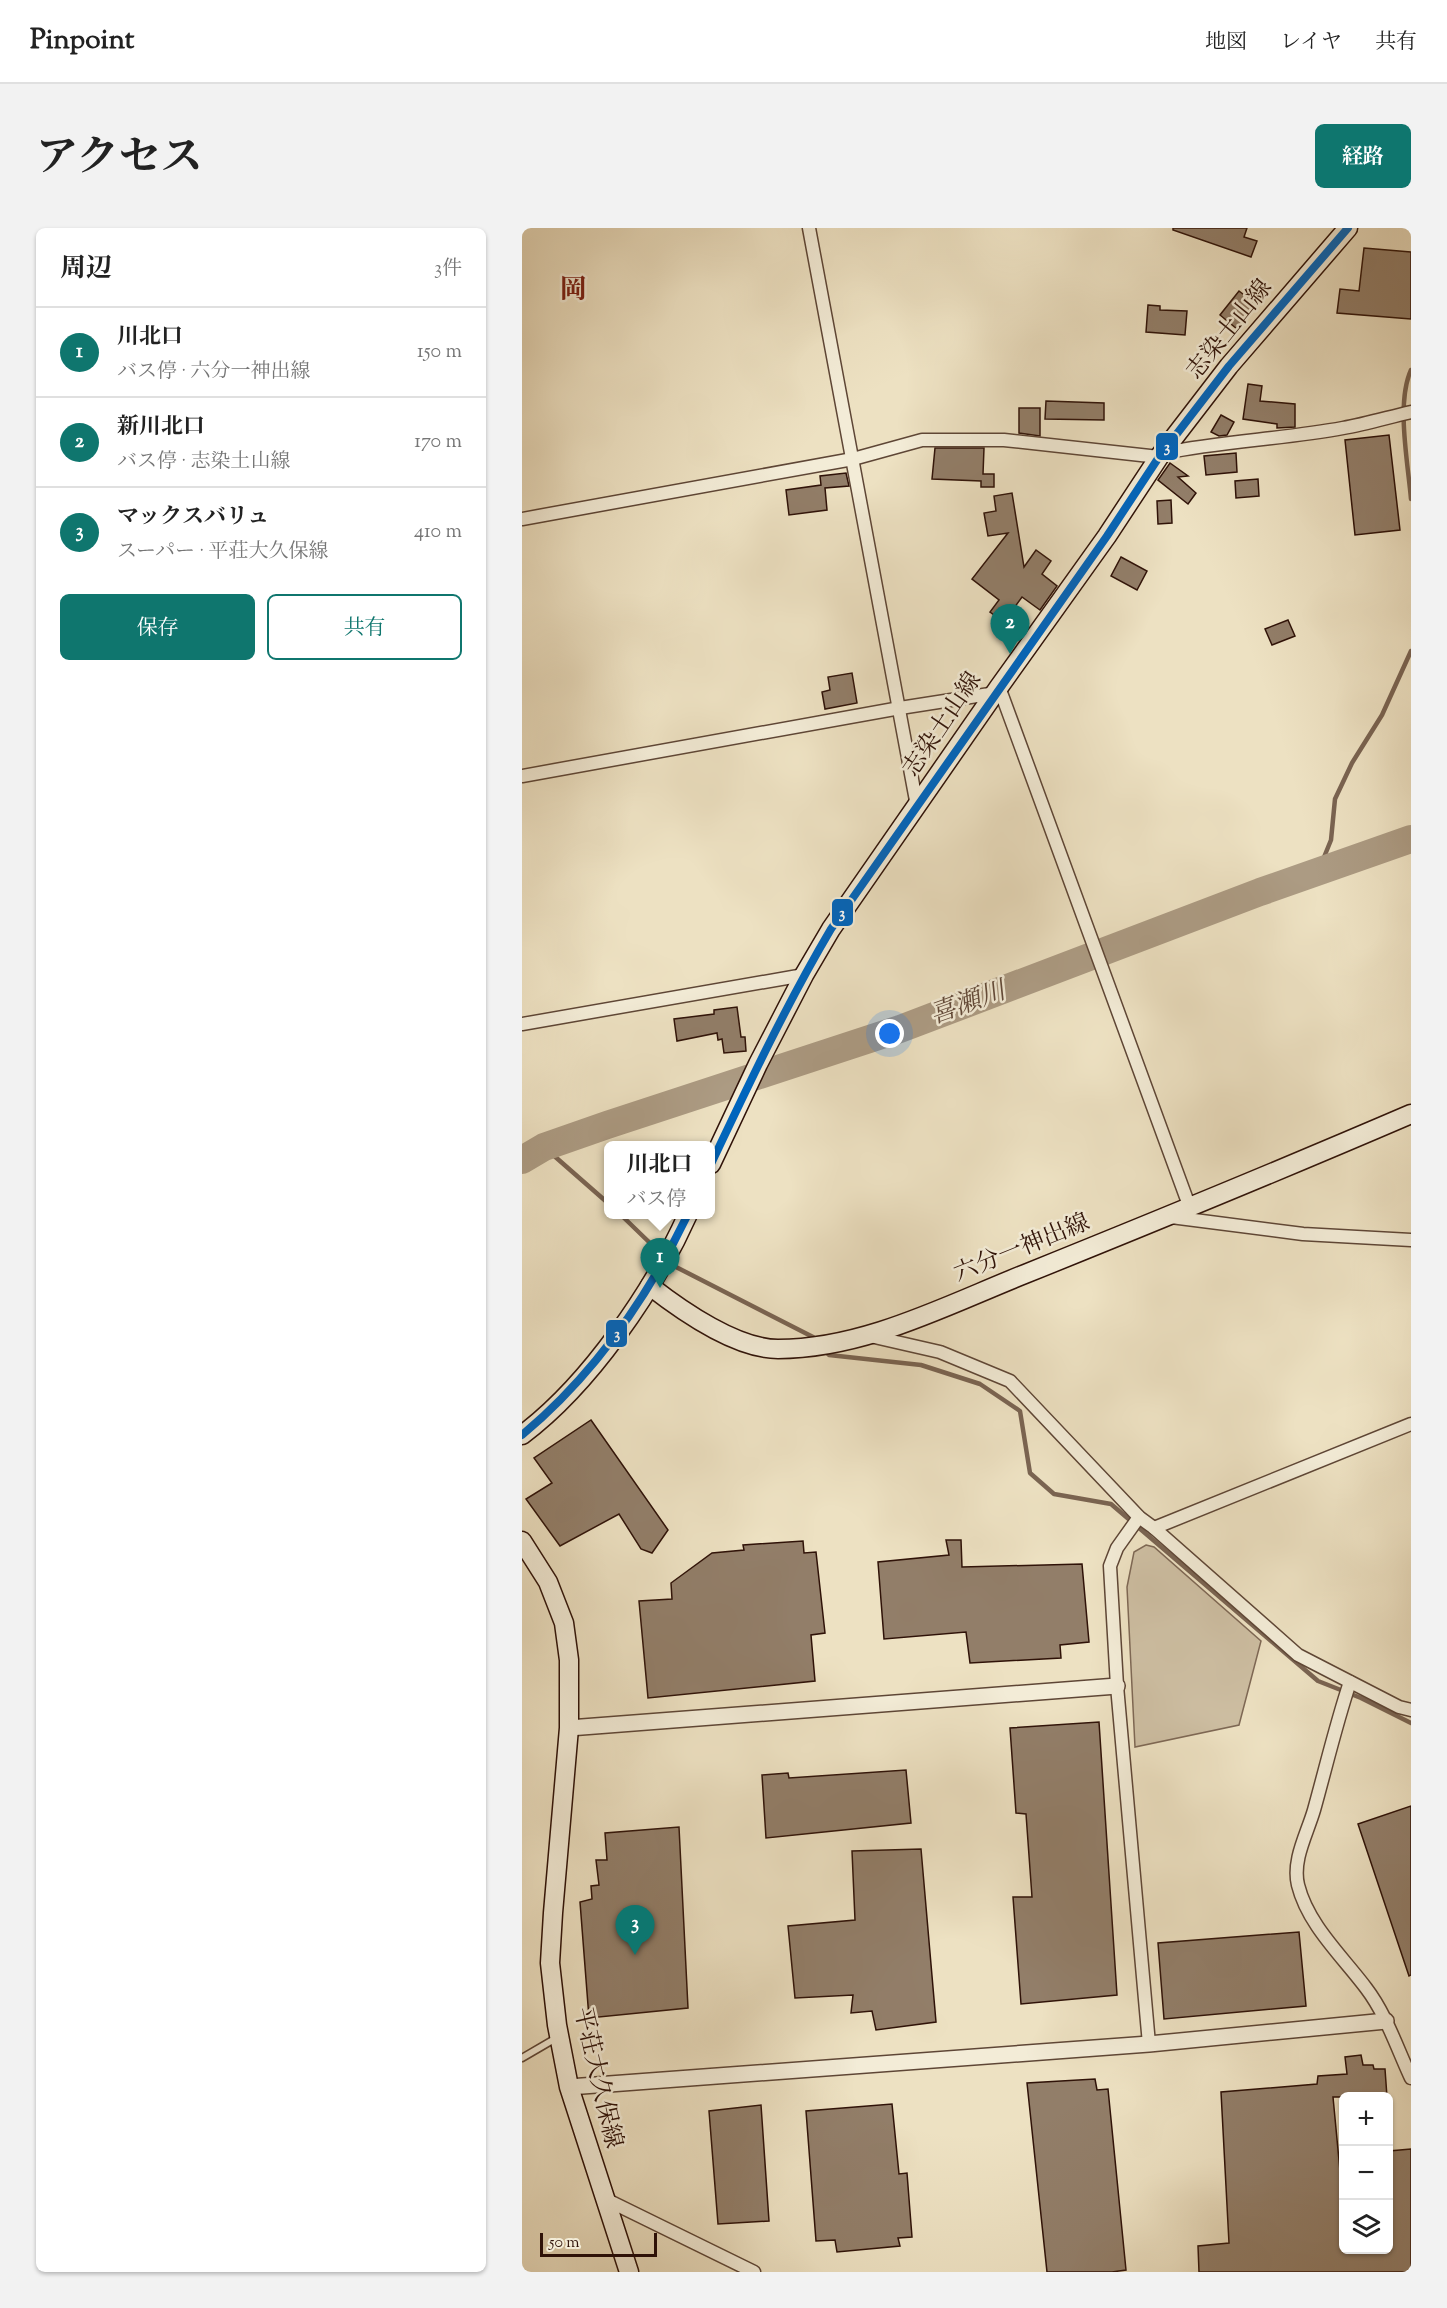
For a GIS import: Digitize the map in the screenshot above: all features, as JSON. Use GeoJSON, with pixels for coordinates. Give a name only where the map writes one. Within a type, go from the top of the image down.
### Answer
{"type":"FeatureCollection","features":[{"type":"Feature","properties":{"kind":"main road","name":"志染土山線"},"geometry":{"type":"LineString","coordinates":[[715,1155],[758,1064],[804,975],[831,929],[1162,455],[1229,366],[1348,228]]}},
{"type":"Feature","properties":{"kind":"main road","name":"六分一神出線"},"geometry":{"type":"LineString","coordinates":[[650,1286],[710,1325],[749,1345],[777,1349],[819,1345],[870,1336],[1190,1208],[1411,1114]]}},
{"type":"Feature","properties":{"kind":"main road"},"geometry":{"type":"LineString","coordinates":[[522,1435],[563,1399],[610,1342],[650,1286],[686,1219]]}},
{"type":"Feature","properties":{"kind":"main road","name":"平荘大久保線"},"geometry":{"type":"LineString","coordinates":[[522,1541],[548,1581],[564,1623],[569,1660],[569,1728],[550,1963],[559,2036],[569,2087],[603,2198],[629,2272]]}},
{"type":"Feature","properties":{"kind":"street"},"geometry":{"type":"LineString","coordinates":[[809,228],[917,806]]}},
{"type":"Feature","properties":{"kind":"street"},"geometry":{"type":"LineString","coordinates":[[522,519],[853,459],[922,440],[1004,440],[1162,455],[1223,443],[1346,428],[1411,411]]}},
{"type":"Feature","properties":{"kind":"street"},"geometry":{"type":"LineString","coordinates":[[522,776],[997,690],[1091,937],[1190,1208]]}},
{"type":"Feature","properties":{"kind":"street"},"geometry":{"type":"LineString","coordinates":[[522,1024],[804,975]]}},
{"type":"Feature","properties":{"kind":"street"},"geometry":{"type":"LineString","coordinates":[[1169,1216],[1303,1234],[1411,1241]]}},
{"type":"Feature","properties":{"kind":"street"},"geometry":{"type":"LineString","coordinates":[[870,1336],[940,1352],[1010,1381],[1139,1517],[1298,1655],[1400,1707],[1411,1710]]}},
{"type":"Feature","properties":{"kind":"street"},"geometry":{"type":"LineString","coordinates":[[1154,1528],[1411,1424]]}},
{"type":"Feature","properties":{"kind":"street"},"geometry":{"type":"LineString","coordinates":[[1139,1517],[1117,1548],[1110,1566],[1117,1686],[1149,2044]]}},
{"type":"Feature","properties":{"kind":"street"},"geometry":{"type":"LineString","coordinates":[[1350,1682],[1298,1857],[1297,1883],[1303,1900],[1332,1947],[1367,1989],[1386,2021],[1411,2078]]}},
{"type":"Feature","properties":{"kind":"street"},"geometry":{"type":"LineString","coordinates":[[569,1728],[1117,1686]]}},
{"type":"Feature","properties":{"kind":"street"},"geometry":{"type":"LineString","coordinates":[[569,2087],[1149,2044],[1386,2021]]}},
{"type":"Feature","properties":{"kind":"street"},"geometry":{"type":"LineString","coordinates":[[603,2198],[754,2272]]}},
{"type":"Feature","properties":{"kind":"lane"},"geometry":{"type":"LineString","coordinates":[[522,2058],[559,2036]]}},
{"type":"Feature","properties":{"kind":"shaded area"},"geometry":{"type":"Polygon","coordinates":[[[1146,1545],[1154,1547],[1261,1641],[1239,1725],[1135,1747],[1127,1587],[1134,1552],[1146,1545]]]}},
{"type":"Feature","properties":{"kind":"building"},"geometry":{"type":"Polygon","coordinates":[[[1173,228],[1247,228],[1244,237],[1257,241],[1251,257],[1173,230],[1173,228]]]}},
{"type":"Feature","properties":{"kind":"building"},"geometry":{"type":"Polygon","coordinates":[[[1364,248],[1411,252],[1411,319],[1337,313],[1340,289],[1359,291],[1364,248]]]}},
{"type":"Feature","properties":{"kind":"building"},"geometry":{"type":"Polygon","coordinates":[[[1239,291],[1257,305],[1237,329],[1220,315],[1239,291]]]}},
{"type":"Feature","properties":{"kind":"building"},"geometry":{"type":"Polygon","coordinates":[[[1148,305],[1160,306],[1160,310],[1187,311],[1185,335],[1146,332],[1148,305]]]}},
{"type":"Feature","properties":{"kind":"building"},"geometry":{"type":"Polygon","coordinates":[[[1248,384],[1262,386],[1260,401],[1295,404],[1295,427],[1277,428],[1277,424],[1243,419],[1248,384]]]}},
{"type":"Feature","properties":{"kind":"building"},"geometry":{"type":"Polygon","coordinates":[[[1046,401],[1104,403],[1104,420],[1045,419],[1046,401]]]}},
{"type":"Feature","properties":{"kind":"building"},"geometry":{"type":"Polygon","coordinates":[[[1019,408],[1040,408],[1040,436],[1019,433],[1019,408]]]}},
{"type":"Feature","properties":{"kind":"building"},"geometry":{"type":"Polygon","coordinates":[[[1221,415],[1234,422],[1227,435],[1219,436],[1211,432],[1221,415]]]}},
{"type":"Feature","properties":{"kind":"building"},"geometry":{"type":"Polygon","coordinates":[[[1389,435],[1400,530],[1355,535],[1345,440],[1389,435]]]}},
{"type":"Feature","properties":{"kind":"building"},"geometry":{"type":"Polygon","coordinates":[[[935,448],[984,448],[983,474],[994,474],[994,487],[981,487],[981,481],[932,479],[935,448]]]}},
{"type":"Feature","properties":{"kind":"building"},"geometry":{"type":"Polygon","coordinates":[[[1236,453],[1237,472],[1206,475],[1204,456],[1236,453]]]}},
{"type":"Feature","properties":{"kind":"building"},"geometry":{"type":"Polygon","coordinates":[[[1170,463],[1188,476],[1178,477],[1196,493],[1188,504],[1158,480],[1170,463]]]}},
{"type":"Feature","properties":{"kind":"building"},"geometry":{"type":"Polygon","coordinates":[[[846,473],[849,486],[825,488],[827,510],[789,515],[786,490],[821,485],[820,476],[846,473]]]}},
{"type":"Feature","properties":{"kind":"building"},"geometry":{"type":"Polygon","coordinates":[[[1258,479],[1259,496],[1236,498],[1235,481],[1258,479]]]}},
{"type":"Feature","properties":{"kind":"building"},"geometry":{"type":"Polygon","coordinates":[[[1012,493],[1024,567],[1036,550],[1051,561],[1042,574],[1057,586],[1040,610],[1022,597],[1004,622],[990,612],[999,600],[972,579],[1008,533],[988,536],[984,513],[996,511],[994,496],[1012,493]]]}},
{"type":"Feature","properties":{"kind":"building"},"geometry":{"type":"Polygon","coordinates":[[[1171,500],[1172,523],[1158,524],[1157,501],[1171,500]]]}},
{"type":"Feature","properties":{"kind":"building"},"geometry":{"type":"Polygon","coordinates":[[[1121,557],[1147,571],[1137,590],[1111,576],[1121,557]]]}},
{"type":"Feature","properties":{"kind":"building"},"geometry":{"type":"Polygon","coordinates":[[[1288,620],[1295,636],[1272,645],[1265,629],[1288,620]]]}},
{"type":"Feature","properties":{"kind":"building"},"geometry":{"type":"Polygon","coordinates":[[[852,673],[857,703],[825,709],[822,692],[830,690],[828,677],[852,673]]]}},
{"type":"Feature","properties":{"kind":"building"},"geometry":{"type":"Polygon","coordinates":[[[737,1007],[741,1037],[745,1037],[746,1051],[724,1053],[722,1039],[718,1040],[717,1033],[677,1041],[674,1019],[714,1014],[714,1010],[737,1007]]]}},
{"type":"Feature","properties":{"kind":"building"},"geometry":{"type":"Polygon","coordinates":[[[591,1420],[668,1530],[652,1553],[641,1549],[619,1514],[560,1546],[526,1499],[552,1483],[534,1458],[591,1420]]]}},
{"type":"Feature","properties":{"kind":"building"},"geometry":{"type":"Polygon","coordinates":[[[946,1540],[961,1540],[962,1567],[1082,1564],[1089,1642],[1060,1645],[1061,1658],[970,1663],[966,1632],[884,1639],[878,1562],[949,1555],[946,1540]]]}},
{"type":"Feature","properties":{"kind":"building"},"geometry":{"type":"Polygon","coordinates":[[[803,1541],[804,1553],[816,1552],[825,1633],[811,1635],[815,1681],[648,1698],[639,1601],[672,1599],[671,1583],[712,1553],[744,1550],[743,1545],[803,1541]]]}},
{"type":"Feature","properties":{"kind":"building"},"geometry":{"type":"Polygon","coordinates":[[[1099,1722],[1117,1995],[1021,2004],[1013,1897],[1032,1897],[1026,1814],[1016,1813],[1010,1728],[1099,1722]]]}},
{"type":"Feature","properties":{"kind":"building"},"geometry":{"type":"Polygon","coordinates":[[[906,1770],[911,1823],[766,1838],[762,1775],[788,1773],[789,1778],[906,1770]]]}},
{"type":"Feature","properties":{"kind":"building"},"geometry":{"type":"Polygon","coordinates":[[[1411,1806],[1411,1975],[1409,1976],[1358,1824],[1411,1806]]]}},
{"type":"Feature","properties":{"kind":"building"},"geometry":{"type":"Polygon","coordinates":[[[679,1827],[688,2008],[589,2018],[580,1902],[592,1899],[591,1886],[599,1885],[596,1860],[607,1860],[605,1833],[679,1827]]]}},
{"type":"Feature","properties":{"kind":"building"},"geometry":{"type":"Polygon","coordinates":[[[921,1849],[936,2022],[876,2030],[872,2011],[851,2013],[853,1995],[795,1998],[788,1926],[855,1920],[852,1851],[921,1849]]]}},
{"type":"Feature","properties":{"kind":"building"},"geometry":{"type":"Polygon","coordinates":[[[1299,1932],[1306,2006],[1164,2019],[1158,1943],[1299,1932]]]}},
{"type":"Feature","properties":{"kind":"building"},"geometry":{"type":"Polygon","coordinates":[[[1361,2055],[1363,2065],[1373,2065],[1374,2069],[1385,2069],[1387,2092],[1339,2092],[1339,2097],[1333,2097],[1339,2160],[1339,2254],[1393,2254],[1393,2151],[1411,2149],[1411,2272],[1199,2272],[1198,2246],[1229,2243],[1221,2092],[1317,2084],[1318,2076],[1347,2074],[1345,2057],[1361,2055]]]}},
{"type":"Feature","properties":{"kind":"building"},"geometry":{"type":"Polygon","coordinates":[[[1095,2079],[1097,2090],[1108,2089],[1126,2270],[1047,2272],[1027,2083],[1095,2079]]]}},
{"type":"Feature","properties":{"kind":"building"},"geometry":{"type":"Polygon","coordinates":[[[892,2104],[899,2174],[907,2173],[912,2237],[898,2238],[900,2246],[837,2252],[835,2240],[816,2241],[806,2111],[892,2104]]]}},
{"type":"Feature","properties":{"kind":"building"},"geometry":{"type":"Polygon","coordinates":[[[761,2105],[769,2221],[718,2224],[709,2111],[761,2105]]]}},
{"type":"Feature","properties":{"kind":"waterway"},"geometry":{"type":"LineString","coordinates":[[1411,370],[1404,399],[1411,499]]}},
{"type":"Feature","properties":{"kind":"waterway"},"geometry":{"type":"LineString","coordinates":[[1318,872],[1331,840],[1335,799],[1352,763],[1382,715],[1411,651]]}},
{"type":"Feature","properties":{"kind":"waterway","name":"喜瀬川"},"geometry":{"type":"LineString","coordinates":[[522,1160],[544,1147],[607,1125],[900,1029],[1260,892],[1411,839]]}},
{"type":"Feature","properties":{"kind":"waterway"},"geometry":{"type":"LineString","coordinates":[[544,1147],[604,1200]]}},
{"type":"Feature","properties":{"kind":"waterway"},"geometry":{"type":"LineString","coordinates":[[625,1219],[650,1243]]}},
{"type":"Feature","properties":{"kind":"waterway"},"geometry":{"type":"LineString","coordinates":[[676,1267],[813,1337]]}},
{"type":"Feature","properties":{"kind":"waterway"},"geometry":{"type":"LineString","coordinates":[[827,1353],[921,1365],[980,1384],[1020,1411],[1030,1473],[1054,1494],[1111,1504],[1318,1681],[1361,1698],[1411,1723]]}},
{"type":"Feature","properties":{"kind":"transit line","name":"3"},"geometry":{"type":"LineString","coordinates":[[715,1156],[783,1016],[831,929],[1107,536],[1159,457],[1229,366],[1348,228]]}},
{"type":"Feature","properties":{"kind":"transit line","name":"3"},"geometry":{"type":"LineString","coordinates":[[522,1435],[573,1387],[617,1334],[655,1276],[685,1219]]}},
{"type":"Feature","properties":{"kind":"place","name":"新川北口"},"geometry":{"type":"Point","coordinates":[1010,654]}},
{"type":"Feature","properties":{"kind":"place","name":"川北口"},"geometry":{"type":"Point","coordinates":[660,1288]}},
{"type":"Feature","properties":{"kind":"place","name":"マックスバリュ"},"geometry":{"type":"Point","coordinates":[635,1955]}},
{"type":"Feature","properties":{"kind":"district","name":"岡"},"geometry":{"type":"Point","coordinates":[573,291]}}]}
